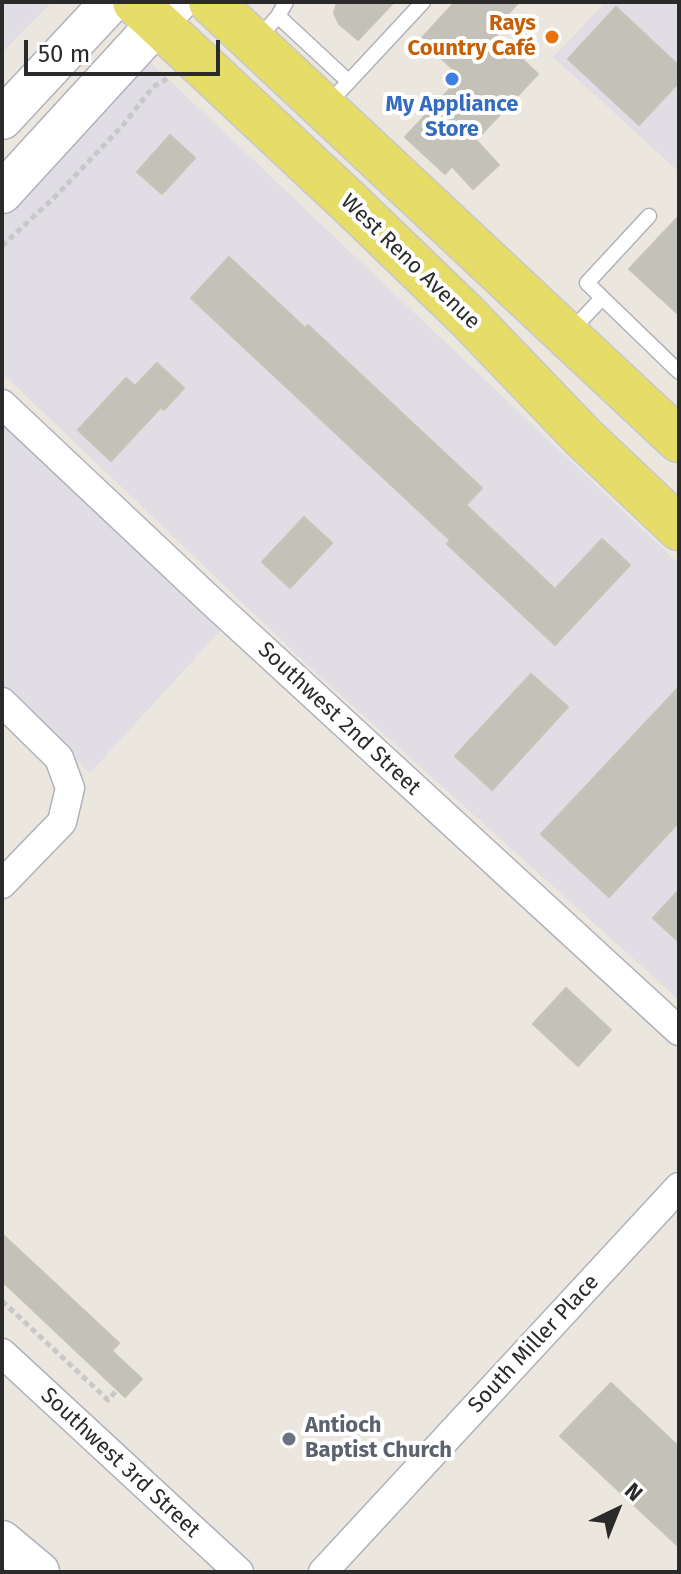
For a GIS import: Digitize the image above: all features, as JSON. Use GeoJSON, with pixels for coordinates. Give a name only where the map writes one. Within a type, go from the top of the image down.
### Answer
{"type":"FeatureCollection","features":[{"type":"Feature","properties":{"kind":"main road"},"geometry":{"type":"LineString","coordinates":[[2,119],[111,2]]}},
{"type":"Feature","properties":{"kind":"main road"},"geometry":{"type":"LineString","coordinates":[[211,2],[266,30],[337,95],[567,335],[679,440]]}},
{"type":"Feature","properties":{"kind":"main road"},"geometry":{"type":"LineString","coordinates":[[2,193],[157,9]]}},
{"type":"Feature","properties":{"kind":"main road","name":"West Reno Avenue"},"geometry":{"type":"LineString","coordinates":[[157,9],[583,437],[679,528]]}},
{"type":"Feature","properties":{"kind":"main road"},"geometry":{"type":"LineString","coordinates":[[2,1541],[39,1572]]}},
{"type":"Feature","properties":{"kind":"street","name":"Southwest 2nd Street"},"geometry":{"type":"LineString","coordinates":[[2,404],[679,1031]]}},
{"type":"Feature","properties":{"kind":"street"},"geometry":{"type":"LineString","coordinates":[[2,702],[59,758],[70,788],[62,822],[2,884]]}},
{"type":"Feature","properties":{"kind":"street","name":"South Miller Place"},"geometry":{"type":"LineString","coordinates":[[323,1572],[679,1187]]}},
{"type":"Feature","properties":{"kind":"street","name":"Southwest 3rd Street"},"geometry":{"type":"LineString","coordinates":[[2,1353],[239,1572]]}},
{"type":"Feature","properties":{"kind":"lane"},"geometry":{"type":"LineString","coordinates":[[266,30],[286,2]]}},
{"type":"Feature","properties":{"kind":"lane"},"geometry":{"type":"LineString","coordinates":[[337,95],[423,2]]}},
{"type":"Feature","properties":{"kind":"lane"},"geometry":{"type":"LineString","coordinates":[[649,216],[587,283],[679,372]]}},
{"type":"Feature","properties":{"kind":"lane"},"geometry":{"type":"LineString","coordinates":[[567,335],[602,298]]}},
{"type":"Feature","properties":{"kind":"path"},"geometry":{"type":"LineString","coordinates":[[2,246],[58,194],[123,125],[153,87],[170,77]]}},
{"type":"Feature","properties":{"kind":"path"},"geometry":{"type":"LineString","coordinates":[[2,1301],[108,1400],[117,1390]]}},
{"type":"Feature","properties":{"kind":"shaded area"},"geometry":{"type":"Polygon","coordinates":[[[2,2],[52,2],[2,53],[2,2]]]}},
{"type":"Feature","properties":{"kind":"shaded area"},"geometry":{"type":"Polygon","coordinates":[[[606,2],[679,2],[679,172],[553,57],[606,2]]]}},
{"type":"Feature","properties":{"kind":"shaded area"},"geometry":{"type":"Polygon","coordinates":[[[146,58],[679,564],[679,1000],[315,672],[2,373],[2,215],[146,58]]]}},
{"type":"Feature","properties":{"kind":"shaded area"},"geometry":{"type":"Polygon","coordinates":[[[2,424],[221,630],[90,773],[2,689],[2,424]]]}},
{"type":"Feature","properties":{"kind":"building"},"geometry":{"type":"Polygon","coordinates":[[[337,2],[394,2],[358,40],[339,24],[334,13],[337,2]]]}},
{"type":"Feature","properties":{"kind":"building"},"geometry":{"type":"Polygon","coordinates":[[[455,2],[519,2],[492,31],[538,74],[476,140],[499,165],[473,189],[452,166],[445,174],[405,137],[461,77],[421,39],[455,2]]]}},
{"type":"Feature","properties":{"kind":"building"},"geometry":{"type":"Polygon","coordinates":[[[616,7],[679,66],[679,82],[639,125],[568,59],[616,7]]]}},
{"type":"Feature","properties":{"kind":"building"},"geometry":{"type":"Polygon","coordinates":[[[170,135],[195,158],[162,194],[137,172],[170,135]]]}},
{"type":"Feature","properties":{"kind":"building"},"geometry":{"type":"Polygon","coordinates":[[[679,216],[679,315],[629,269],[679,216]]]}},
{"type":"Feature","properties":{"kind":"building"},"geometry":{"type":"Polygon","coordinates":[[[229,257],[305,328],[308,325],[482,488],[466,505],[555,589],[602,539],[630,565],[555,645],[447,544],[450,540],[191,298],[229,257]]]}},
{"type":"Feature","properties":{"kind":"building"},"geometry":{"type":"Polygon","coordinates":[[[157,363],[184,388],[164,410],[161,407],[111,461],[78,430],[126,378],[135,386],[157,363]]]}},
{"type":"Feature","properties":{"kind":"building"},"geometry":{"type":"Polygon","coordinates":[[[304,517],[332,543],[290,588],[262,562],[304,517]]]}},
{"type":"Feature","properties":{"kind":"building"},"geometry":{"type":"Polygon","coordinates":[[[531,674],[568,707],[492,790],[455,756],[531,674]]]}},
{"type":"Feature","properties":{"kind":"building"},"geometry":{"type":"Polygon","coordinates":[[[679,687],[679,822],[609,897],[541,834],[679,687]]]}},
{"type":"Feature","properties":{"kind":"building"},"geometry":{"type":"Polygon","coordinates":[[[679,890],[679,942],[653,918],[679,890]]]}},
{"type":"Feature","properties":{"kind":"building"},"geometry":{"type":"Polygon","coordinates":[[[566,988],[611,1030],[578,1066],[533,1024],[566,988]]]}},
{"type":"Feature","properties":{"kind":"building"},"geometry":{"type":"Polygon","coordinates":[[[2,1234],[119,1343],[112,1351],[142,1379],[125,1397],[2,1281],[2,1234]]]}},
{"type":"Feature","properties":{"kind":"building"},"geometry":{"type":"Polygon","coordinates":[[[611,1383],[679,1447],[679,1547],[560,1436],[611,1383]]]}},
{"type":"Feature","properties":{"kind":"place","name":"Rays Country Café"},"geometry":{"type":"Point","coordinates":[552,37]}},
{"type":"Feature","properties":{"kind":"place","name":"My Appliance Store"},"geometry":{"type":"Point","coordinates":[452,79]}},
{"type":"Feature","properties":{"kind":"place","name":"Antioch Baptist Church"},"geometry":{"type":"Point","coordinates":[289,1439]}}]}
